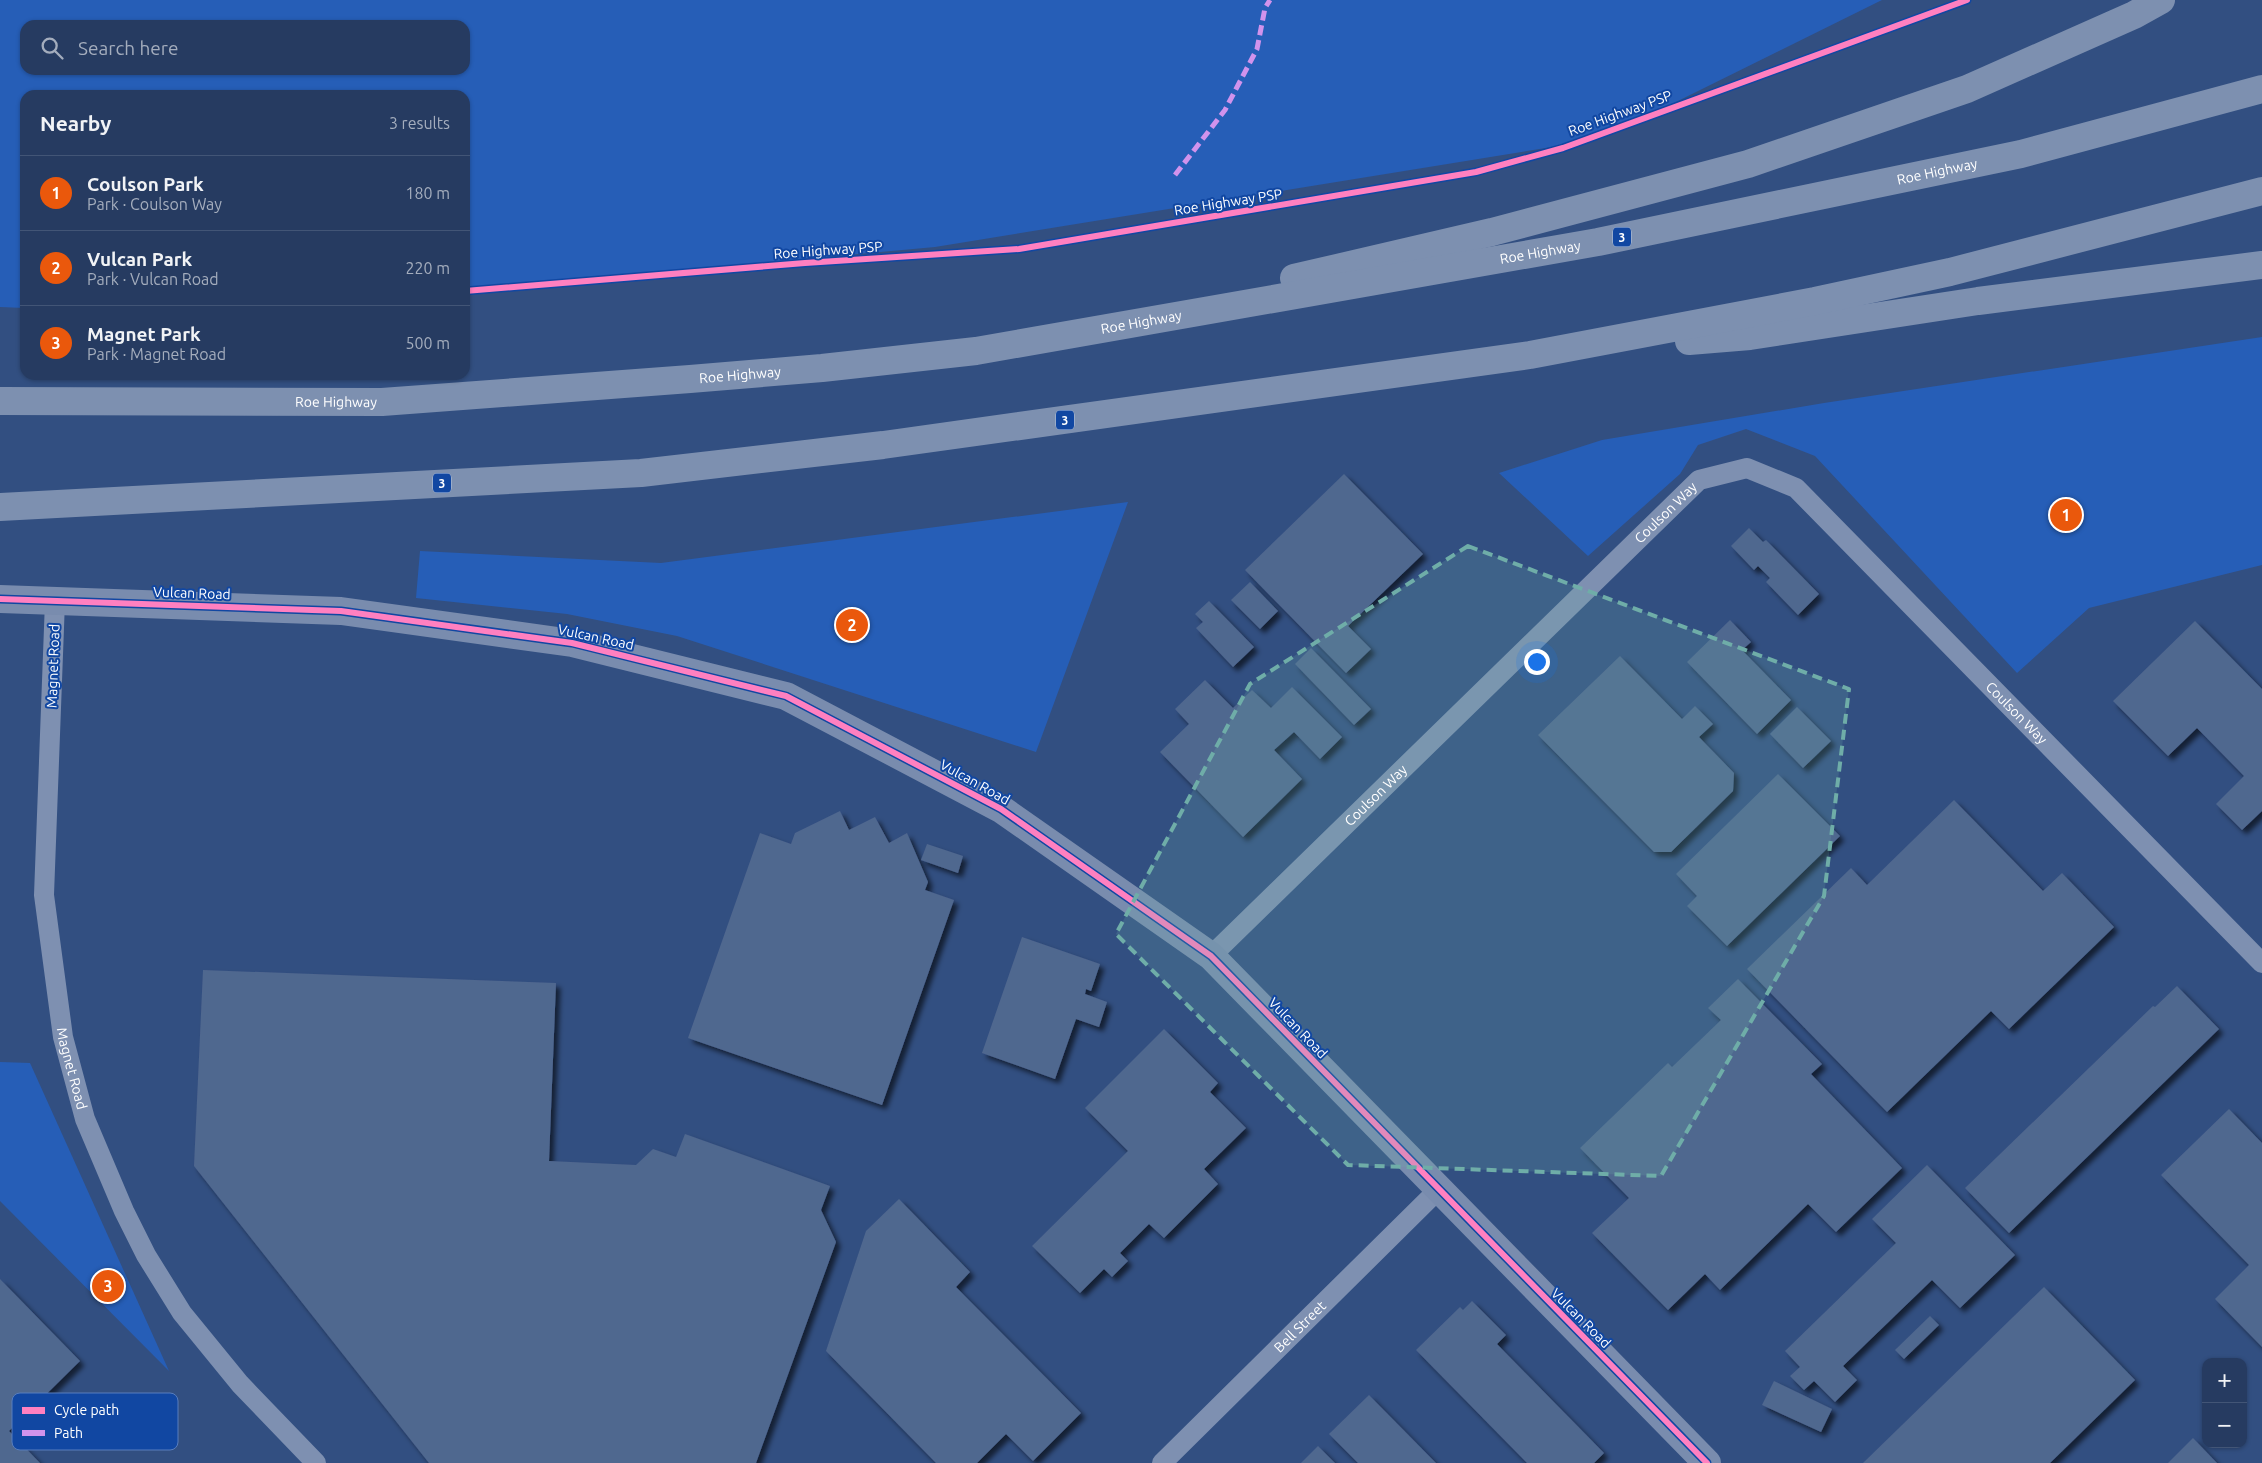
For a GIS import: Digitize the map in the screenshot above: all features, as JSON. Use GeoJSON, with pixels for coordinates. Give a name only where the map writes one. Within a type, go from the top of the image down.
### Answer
{"type":"FeatureCollection","features":[{"type":"Feature","properties":{"kind":"highway"},"geometry":{"type":"LineString","coordinates":[[976,351],[1492,232],[1748,164],[1967,89],[2134,15],[2161,0]]}},
{"type":"Feature","properties":{"kind":"highway","name":"Roe Highway"},"geometry":{"type":"LineString","coordinates":[[0,401],[382,402],[822,368],[976,351],[1598,242],[2021,154],[2262,89]]}},
{"type":"Feature","properties":{"kind":"highway","name":"3"},"geometry":{"type":"LineString","coordinates":[[0,507],[641,473],[883,445],[1530,356],[1815,301],[1950,272],[2262,191]]}},
{"type":"Feature","properties":{"kind":"highway"},"geometry":{"type":"LineString","coordinates":[[1530,356],[1750,336],[1978,301],[2262,265]]}},
{"type":"Feature","properties":{"kind":"street","name":"Coulson Way"},"geometry":{"type":"LineString","coordinates":[[1211,956],[1699,480],[1746,468],[1796,488],[2262,963]]}},
{"type":"Feature","properties":{"kind":"street","name":"Vulcan Road"},"geometry":{"type":"LineString","coordinates":[[0,599],[340,610],[572,643],[786,696],[1001,809],[1211,956],[1706,1463]]}},
{"type":"Feature","properties":{"kind":"street","name":"Magnet Road"},"geometry":{"type":"LineString","coordinates":[[55,601],[44,894],[64,1036],[86,1119],[124,1211],[146,1255],[182,1313],[240,1384],[316,1463]]}},
{"type":"Feature","properties":{"kind":"street","name":"Bell Street"},"geometry":{"type":"LineString","coordinates":[[1162,1463],[1438,1190]]}},
{"type":"Feature","properties":{"kind":"highlighted area"},"geometry":{"type":"Polygon","coordinates":[[[1468,546],[1849,689],[1824,896],[1661,1176],[1348,1165],[1116,934],[1250,684],[1468,546]]]}},
{"type":"Feature","properties":{"kind":"shaded area"},"geometry":{"type":"Polygon","coordinates":[[[0,0],[1882,0],[1601,139],[935,247],[470,290],[470,90],[20,90],[20,308],[0,307],[0,0]]]}},
{"type":"Feature","properties":{"kind":"shaded area"},"geometry":{"type":"Polygon","coordinates":[[[2262,337],[2262,565],[2089,608],[2017,673],[1815,456],[1746,429],[1698,445],[1680,474],[1588,556],[1499,473],[1602,440],[1824,403],[2262,337]]]}},
{"type":"Feature","properties":{"kind":"shaded area"},"geometry":{"type":"Polygon","coordinates":[[[1128,502],[1036,752],[677,636],[567,614],[416,598],[420,551],[661,563],[1128,502]]]}},
{"type":"Feature","properties":{"kind":"shaded area"},"geometry":{"type":"Polygon","coordinates":[[[0,1062],[30,1063],[169,1371],[0,1201],[0,1062]]]}},
{"type":"Feature","properties":{"kind":"building"},"geometry":{"type":"Polygon","coordinates":[[[1344,474],[1423,554],[1348,626],[1371,649],[1346,673],[1245,570],[1344,474]]]}},
{"type":"Feature","properties":{"kind":"building"},"geometry":{"type":"Polygon","coordinates":[[[1749,528],[1763,542],[1766,540],[1819,594],[1798,615],[1766,582],[1770,578],[1758,566],[1754,570],[1731,546],[1749,528]]]}},
{"type":"Feature","properties":{"kind":"building"},"geometry":{"type":"Polygon","coordinates":[[[1250,582],[1278,611],[1260,629],[1231,600],[1250,582]]]}},
{"type":"Feature","properties":{"kind":"building"},"geometry":{"type":"Polygon","coordinates":[[[1209,601],[1254,647],[1233,667],[1196,628],[1203,622],[1195,614],[1209,601]]]}},
{"type":"Feature","properties":{"kind":"building"},"geometry":{"type":"Polygon","coordinates":[[[1730,620],[1751,642],[1742,650],[1791,700],[1757,734],[1687,662],[1730,620]]]}},
{"type":"Feature","properties":{"kind":"building"},"geometry":{"type":"Polygon","coordinates":[[[2195,621],[2262,689],[2262,811],[2242,830],[2216,804],[2244,776],[2197,728],[2168,756],[2113,701],[2195,621]]]}},
{"type":"Feature","properties":{"kind":"building"},"geometry":{"type":"Polygon","coordinates":[[[1311,648],[1371,709],[1354,725],[1295,664],[1311,648]]]}},
{"type":"Feature","properties":{"kind":"building"},"geometry":{"type":"Polygon","coordinates":[[[1620,656],[1682,719],[1695,706],[1713,724],[1699,737],[1734,773],[1733,791],[1671,852],[1654,852],[1538,735],[1620,656]]]}},
{"type":"Feature","properties":{"kind":"building"},"geometry":{"type":"Polygon","coordinates":[[[1205,680],[1233,708],[1252,690],[1271,708],[1292,687],[1342,737],[1320,759],[1294,732],[1274,750],[1302,779],[1243,837],[1160,752],[1189,724],[1175,709],[1205,680]]]}},
{"type":"Feature","properties":{"kind":"building"},"geometry":{"type":"Polygon","coordinates":[[[1797,707],[1831,741],[1803,768],[1770,734],[1797,707]]]}},
{"type":"Feature","properties":{"kind":"building"},"geometry":{"type":"Polygon","coordinates":[[[1778,774],[1840,836],[1727,946],[1687,906],[1697,896],[1676,874],[1778,774]]]}},
{"type":"Feature","properties":{"kind":"building"},"geometry":{"type":"Polygon","coordinates":[[[1954,800],[2043,891],[2062,873],[2114,927],[2009,1029],[1991,1011],[1887,1112],[1747,969],[1851,868],[1867,885],[1954,800]]]}},
{"type":"Feature","properties":{"kind":"building"},"geometry":{"type":"Polygon","coordinates":[[[840,811],[849,830],[875,817],[889,843],[907,833],[928,882],[925,890],[954,900],[882,1105],[688,1038],[760,833],[791,844],[795,833],[840,811]]]}},
{"type":"Feature","properties":{"kind":"building"},"geometry":{"type":"Polygon","coordinates":[[[927,844],[963,856],[958,873],[921,860],[927,844]]]}},
{"type":"Feature","properties":{"kind":"building"},"geometry":{"type":"Polygon","coordinates":[[[1022,937],[1100,964],[1091,991],[1086,989],[1085,994],[1107,1002],[1099,1027],[1076,1019],[1055,1079],[982,1053],[1022,937]]]}},
{"type":"Feature","properties":{"kind":"building"},"geometry":{"type":"Polygon","coordinates":[[[203,970],[556,983],[549,1161],[636,1165],[653,1149],[676,1157],[685,1134],[830,1186],[821,1210],[836,1242],[756,1463],[429,1463],[194,1166],[203,970]]]}},
{"type":"Feature","properties":{"kind":"building"},"geometry":{"type":"Polygon","coordinates":[[[1738,979],[1822,1064],[1811,1074],[1902,1168],[1836,1232],[1808,1204],[1720,1290],[1705,1274],[1668,1310],[1592,1233],[1629,1198],[1580,1148],[1668,1063],[1672,1067],[1721,1020],[1708,1008],[1738,979]]]}},
{"type":"Feature","properties":{"kind":"building"},"geometry":{"type":"Polygon","coordinates":[[[2177,986],[2219,1029],[2009,1233],[1965,1188],[2153,1006],[2155,1007],[2177,986]]]}},
{"type":"Feature","properties":{"kind":"building"},"geometry":{"type":"Polygon","coordinates":[[[1164,1029],[1218,1083],[1210,1092],[1246,1128],[1204,1169],[1218,1184],[1164,1238],[1149,1224],[1120,1253],[1128,1261],[1112,1277],[1104,1269],[1080,1293],[1032,1246],[1128,1151],[1085,1108],[1164,1029]]]}},
{"type":"Feature","properties":{"kind":"building"},"geometry":{"type":"Polygon","coordinates":[[[2229,1109],[2262,1143],[2262,1347],[2215,1299],[2249,1265],[2161,1175],[2229,1109]]]}},
{"type":"Feature","properties":{"kind":"building"},"geometry":{"type":"Polygon","coordinates":[[[1927,1165],[2015,1255],[1960,1308],[1932,1280],[1843,1366],[1857,1380],[1835,1402],[1814,1381],[1804,1390],[1790,1376],[1800,1367],[1785,1351],[1896,1243],[1872,1219],[1927,1165]]]}},
{"type":"Feature","properties":{"kind":"building"},"geometry":{"type":"Polygon","coordinates":[[[899,1199],[970,1272],[956,1287],[1081,1413],[1033,1461],[1006,1434],[977,1463],[936,1463],[826,1351],[866,1231],[899,1199]]]}},
{"type":"Feature","properties":{"kind":"building"},"geometry":{"type":"Polygon","coordinates":[[[0,1279],[80,1361],[48,1393],[12,1393],[12,1428],[9,1431],[12,1434],[12,1450],[27,1450],[40,1463],[0,1463],[0,1279]]]}},
{"type":"Feature","properties":{"kind":"building"},"geometry":{"type":"Polygon","coordinates":[[[2044,1287],[2135,1380],[2050,1463],[1863,1463],[2044,1287]]]}},
{"type":"Feature","properties":{"kind":"building"},"geometry":{"type":"Polygon","coordinates":[[[1472,1301],[1506,1335],[1497,1344],[1604,1453],[1594,1463],[1527,1463],[1416,1350],[1460,1307],[1463,1310],[1472,1301]]]}},
{"type":"Feature","properties":{"kind":"building"},"geometry":{"type":"Polygon","coordinates":[[[1930,1316],[1939,1325],[1904,1359],[1895,1350],[1930,1316]]]}},
{"type":"Feature","properties":{"kind":"building"},"geometry":{"type":"Polygon","coordinates":[[[1774,1381],[1832,1409],[1821,1432],[1762,1405],[1774,1381]]]}},
{"type":"Feature","properties":{"kind":"building"},"geometry":{"type":"Polygon","coordinates":[[[1369,1395],[1436,1463],[1358,1463],[1329,1434],[1369,1395]]]}},
{"type":"Feature","properties":{"kind":"building"},"geometry":{"type":"Polygon","coordinates":[[[2193,1438],[2217,1463],[2168,1463],[2193,1438]]]}},
{"type":"Feature","properties":{"kind":"building"},"geometry":{"type":"Polygon","coordinates":[[[1318,1446],[1335,1463],[1301,1463],[1318,1446]]]}},
{"type":"Feature","properties":{"kind":"marked path"},"geometry":{"type":"LineString","coordinates":[[1175,175],[1225,110],[1257,49],[1265,8],[1270,0]]}},
{"type":"Feature","properties":{"kind":"cycle path","name":"Roe Highway PSP"},"geometry":{"type":"LineString","coordinates":[[470,291],[805,263],[1019,249],[1476,172],[1563,148],[1967,0]]}},
{"type":"Feature","properties":{"kind":"cycle path"},"geometry":{"type":"LineString","coordinates":[[0,599],[341,611],[572,643],[786,696],[1001,809],[1211,956],[1707,1463]]}},
{"type":"Feature","properties":{"kind":"place","name":"Coulson Park"},"geometry":{"type":"Point","coordinates":[2066,515]}},
{"type":"Feature","properties":{"kind":"place","name":"Vulcan Park"},"geometry":{"type":"Point","coordinates":[852,625]}},
{"type":"Feature","properties":{"kind":"place","name":"Magnet Park"},"geometry":{"type":"Point","coordinates":[108,1286]}}]}
